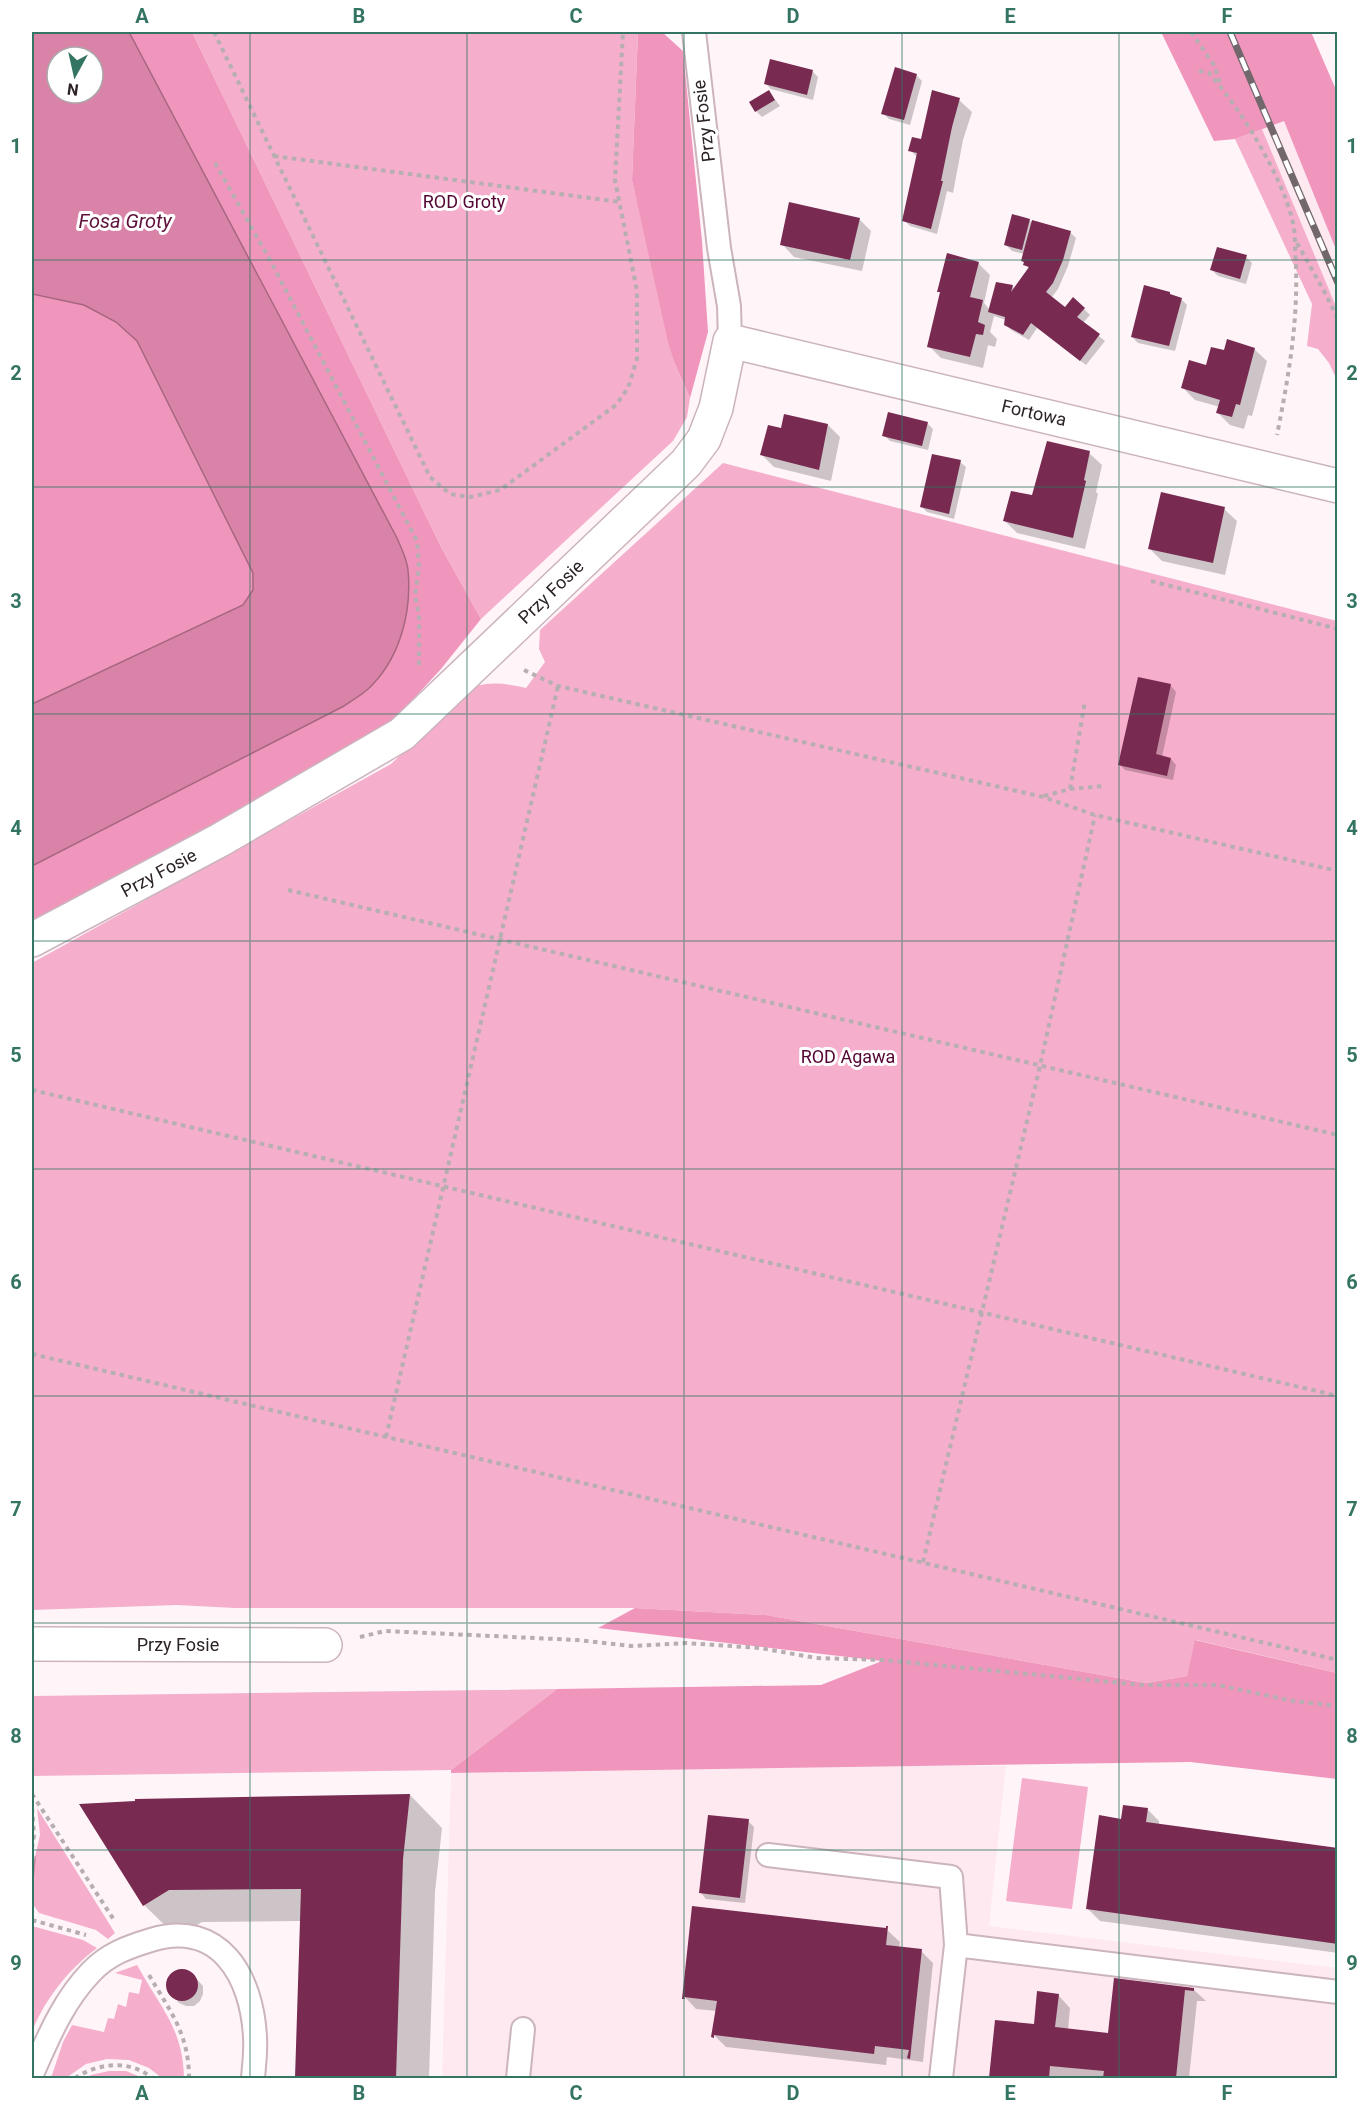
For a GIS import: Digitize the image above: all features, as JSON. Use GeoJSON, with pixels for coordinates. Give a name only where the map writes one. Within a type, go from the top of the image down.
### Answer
{"type":"FeatureCollection","features":[{"type":"Feature","properties":{"kind":"street","name":"Fortowa"},"geometry":{"type":"LineString","coordinates":[[730,341],[1338,486]]}},
{"type":"Feature","properties":{"kind":"street","name":"Przy Fosie"},"geometry":{"type":"LineString","coordinates":[[32,940],[220,840],[402,735],[686,463],[704,440],[716,408],[730,341]]}},
{"type":"Feature","properties":{"kind":"street","name":"Przy Fosie"},"geometry":{"type":"LineString","coordinates":[[32,1644],[325,1645]]}},
{"type":"Feature","properties":{"kind":"lane","name":"Przy Fosie"},"geometry":{"type":"LineString","coordinates":[[694,32],[719,248],[729,306],[730,341]]}},
{"type":"Feature","properties":{"kind":"lane"},"geometry":{"type":"LineString","coordinates":[[768,1855],[951,1877],[956,1945],[940,2079]]}},
{"type":"Feature","properties":{"kind":"lane"},"geometry":{"type":"LineString","coordinates":[[32,2074],[67,2000],[92,1971],[115,1953],[163,1936],[177,1935],[207,1940],[220,1949],[239,1975],[250,2000],[255,2038],[253,2079]]}},
{"type":"Feature","properties":{"kind":"lane"},"geometry":{"type":"LineString","coordinates":[[956,1945],[1338,1992]]}},
{"type":"Feature","properties":{"kind":"lane"},"geometry":{"type":"LineString","coordinates":[[518,2079],[523,2030]]}},
{"type":"Feature","properties":{"kind":"path"},"geometry":{"type":"LineString","coordinates":[[214,32],[430,477],[450,494],[470,497],[500,490],[616,405],[628,388],[637,359],[637,291],[615,180],[623,32]]}},
{"type":"Feature","properties":{"kind":"path"},"geometry":{"type":"LineString","coordinates":[[1191,32],[1214,65],[1221,86]]}},
{"type":"Feature","properties":{"kind":"path"},"geometry":{"type":"LineString","coordinates":[[1199,71],[1209,73],[1221,86],[1275,174],[1293,223],[1297,274],[1295,324],[1286,387],[1270,469]]}},
{"type":"Feature","properties":{"kind":"path"},"geometry":{"type":"LineString","coordinates":[[274,156],[620,202]]}},
{"type":"Feature","properties":{"kind":"path"},"geometry":{"type":"LineString","coordinates":[[215,163],[270,260],[417,541],[419,567],[415,596],[419,615],[419,674],[441,697]]}},
{"type":"Feature","properties":{"kind":"path"},"geometry":{"type":"LineString","coordinates":[[1295,240],[1338,319]]}},
{"type":"Feature","properties":{"kind":"path"},"geometry":{"type":"LineString","coordinates":[[1151,581],[1338,629]]}},
{"type":"Feature","properties":{"kind":"path"},"geometry":{"type":"LineString","coordinates":[[535,676],[558,686],[1043,797],[1095,815],[1338,871]]}},
{"type":"Feature","properties":{"kind":"path"},"geometry":{"type":"LineString","coordinates":[[386,1437],[558,686]]}},
{"type":"Feature","properties":{"kind":"path"},"geometry":{"type":"LineString","coordinates":[[1070,789],[1085,701]]}},
{"type":"Feature","properties":{"kind":"path"},"geometry":{"type":"LineString","coordinates":[[1043,797],[1070,789],[1103,786]]}},
{"type":"Feature","properties":{"kind":"path"},"geometry":{"type":"LineString","coordinates":[[922,1562],[1040,1066],[1095,815]]}},
{"type":"Feature","properties":{"kind":"path"},"geometry":{"type":"LineString","coordinates":[[288,890],[1338,1135]]}},
{"type":"Feature","properties":{"kind":"path"},"geometry":{"type":"LineString","coordinates":[[32,1090],[1338,1396]]}},
{"type":"Feature","properties":{"kind":"path"},"geometry":{"type":"LineString","coordinates":[[32,1354],[1338,1660]]}},
{"type":"Feature","properties":{"kind":"path"},"geometry":{"type":"LineString","coordinates":[[325,1645],[385,1631],[577,1640],[631,1646],[686,1643],[760,1648],[816,1658],[883,1660],[1143,1685],[1218,1685],[1293,1701],[1338,1706]]}},
{"type":"Feature","properties":{"kind":"path"},"geometry":{"type":"LineString","coordinates":[[32,1808],[34,1835],[32,1848]]}},
{"type":"Feature","properties":{"kind":"path"},"geometry":{"type":"LineString","coordinates":[[32,1920],[75,1931],[98,1940],[115,1953]]}},
{"type":"Feature","properties":{"kind":"path"},"geometry":{"type":"LineString","coordinates":[[75,2079],[88,2070],[107,2065],[127,2066],[146,2073],[152,2079]]}},
{"type":"Feature","properties":{"kind":"shaded area"},"geometry":{"type":"Polygon","coordinates":[[[129,32],[192,32],[441,547],[481,619],[441,669],[373,743],[32,920],[32,866],[344,706],[367,690],[408,567],[397,538],[129,32]]]}},
{"type":"Feature","properties":{"kind":"shaded area"},"geometry":{"type":"Polygon","coordinates":[[[638,32],[662,32],[683,51],[702,241],[708,332],[690,398],[668,342],[632,180],[638,32]]]}},
{"type":"Feature","properties":{"kind":"shaded area"},"geometry":{"type":"Polygon","coordinates":[[[1161,32],[1311,32],[1337,92],[1337,252],[1284,121],[1235,139],[1214,141],[1161,32]]]}},
{"type":"Feature","properties":{"kind":"shaded area"},"geometry":{"type":"Polygon","coordinates":[[[1218,32],[1284,121],[1337,252],[1337,309],[1262,129],[1218,32]]]}},
{"type":"Feature","properties":{"kind":"shaded area"},"geometry":{"type":"Polygon","coordinates":[[[32,294],[84,305],[116,322],[137,341],[253,573],[253,590],[243,605],[32,704],[32,294]]]}},
{"type":"Feature","properties":{"kind":"shaded area"},"geometry":{"type":"Polygon","coordinates":[[[635,1608],[766,1615],[1146,1683],[1187,1676],[1195,1640],[1337,1673],[1337,1779],[1190,1762],[451,1773],[451,1770],[557,1689],[821,1685],[882,1661],[598,1628],[635,1608]]]}},
{"type":"Feature","properties":{"kind":"shaded area"},"geometry":{"type":"Polygon","coordinates":[[[862,1766],[1006,1766],[989,1926],[1337,1968],[1337,2078],[442,2078],[451,1773],[862,1766]]]}},
{"type":"Feature","properties":{"kind":"green space","name":"ROD Groty"},"geometry":{"type":"Polygon","coordinates":[[[192,32],[638,32],[632,180],[675,364],[690,398],[687,417],[673,441],[481,619],[441,547],[192,32]]]}},
{"type":"Feature","properties":{"kind":"green space"},"geometry":{"type":"Polygon","coordinates":[[[1262,129],[1337,309],[1337,380],[1329,363],[1318,349],[1307,346],[1312,304],[1235,139],[1262,129]]]}},
{"type":"Feature","properties":{"kind":"green space","name":"ROD Agawa"},"geometry":{"type":"Polygon","coordinates":[[[723,463],[1337,621],[1337,1673],[1196,1640],[1187,1676],[1146,1683],[766,1615],[635,1608],[235,1608],[177,1605],[32,1610],[32,963],[391,764],[474,687],[506,684],[526,688],[545,662],[539,649],[540,630],[723,463]]]}},
{"type":"Feature","properties":{"kind":"green space"},"geometry":{"type":"Polygon","coordinates":[[[557,1689],[451,1770],[32,1776],[32,1696],[557,1689]]]}},
{"type":"Feature","properties":{"kind":"green space"},"geometry":{"type":"Polygon","coordinates":[[[1022,1778],[1088,1787],[1072,1909],[1006,1901],[1022,1778]]]}},
{"type":"Feature","properties":{"kind":"green space"},"geometry":{"type":"Polygon","coordinates":[[[37,1808],[115,1933],[108,1939],[96,1930],[39,1913],[32,1903],[32,1870],[40,1835],[37,1808]]]}},
{"type":"Feature","properties":{"kind":"green space"},"geometry":{"type":"Polygon","coordinates":[[[32,1926],[83,1940],[97,1948],[58,1986],[43,2008],[32,2032],[32,1926]]]}},
{"type":"Feature","properties":{"kind":"green space"},"geometry":{"type":"Polygon","coordinates":[[[137,1965],[175,2031],[183,2061],[184,2078],[162,2078],[149,2068],[129,2060],[107,2059],[86,2064],[66,2078],[51,2078],[63,2042],[72,2025],[104,2032],[108,2018],[114,2019],[118,2004],[126,2007],[129,1992],[139,1994],[142,1980],[115,1973],[137,1965]]]}},
{"type":"Feature","properties":{"kind":"green space"},"geometry":{"type":"Polygon","coordinates":[[[109,2071],[126,2071],[143,2078],[86,2078],[109,2071]]]}},
{"type":"Feature","properties":{"kind":"water","name":"Fosa Groty"},"geometry":{"type":"Polygon","coordinates":[[[32,32],[129,32],[397,538],[408,570],[408,602],[396,650],[378,678],[364,692],[344,706],[32,866],[32,704],[243,605],[253,590],[253,573],[137,341],[116,322],[84,305],[32,294],[32,32]]]}},
{"type":"Feature","properties":{"kind":"building"},"geometry":{"type":"Polygon","coordinates":[[[770,59],[813,70],[807,95],[764,84],[770,59]]]}},
{"type":"Feature","properties":{"kind":"building"},"geometry":{"type":"Polygon","coordinates":[[[895,67],[917,74],[904,120],[881,114],[895,67]]]}},
{"type":"Feature","properties":{"kind":"building"},"geometry":{"type":"Polygon","coordinates":[[[769,90],[775,100],[755,112],[749,102],[769,90]]]}},
{"type":"Feature","properties":{"kind":"building"},"geometry":{"type":"Polygon","coordinates":[[[932,90],[960,98],[931,229],[902,221],[917,153],[908,151],[912,137],[921,139],[932,90]]]}},
{"type":"Feature","properties":{"kind":"building"},"geometry":{"type":"Polygon","coordinates":[[[789,202],[860,218],[850,260],[780,245],[789,202]]]}},
{"type":"Feature","properties":{"kind":"building"},"geometry":{"type":"Polygon","coordinates":[[[1012,214],[1030,219],[1022,250],[1004,245],[1012,214]]]}},
{"type":"Feature","properties":{"kind":"building"},"geometry":{"type":"Polygon","coordinates":[[[1032,220],[1071,231],[1063,260],[1053,283],[1046,292],[1065,307],[1073,297],[1085,308],[1077,317],[1100,334],[1080,361],[1031,323],[1023,335],[1004,325],[1005,317],[988,312],[996,282],[1013,285],[1011,292],[1029,267],[1023,265],[1024,262],[1021,261],[1032,220]]]}},
{"type":"Feature","properties":{"kind":"building"},"geometry":{"type":"Polygon","coordinates":[[[1217,247],[1247,255],[1240,279],[1210,270],[1217,247]]]}},
{"type":"Feature","properties":{"kind":"building"},"geometry":{"type":"Polygon","coordinates":[[[947,253],[979,262],[970,297],[983,300],[978,322],[985,325],[983,335],[976,334],[970,357],[927,347],[947,253]]]}},
{"type":"Feature","properties":{"kind":"building"},"geometry":{"type":"Polygon","coordinates":[[[1144,285],[1182,298],[1169,346],[1131,337],[1144,285]]]}},
{"type":"Feature","properties":{"kind":"building"},"geometry":{"type":"Polygon","coordinates":[[[1227,339],[1255,348],[1240,405],[1236,404],[1232,417],[1216,413],[1220,400],[1181,388],[1189,360],[1206,365],[1211,347],[1224,350],[1227,339]]]}},
{"type":"Feature","properties":{"kind":"building"},"geometry":{"type":"Polygon","coordinates":[[[888,412],[928,422],[922,446],[882,436],[888,412]]]}},
{"type":"Feature","properties":{"kind":"building"},"geometry":{"type":"Polygon","coordinates":[[[784,414],[828,424],[819,470],[760,455],[768,425],[781,428],[784,414]]]}},
{"type":"Feature","properties":{"kind":"building"},"geometry":{"type":"Polygon","coordinates":[[[1047,441],[1090,451],[1084,480],[1086,481],[1073,538],[1003,521],[1011,491],[1032,495],[1047,441]]]}},
{"type":"Feature","properties":{"kind":"building"},"geometry":{"type":"Polygon","coordinates":[[[932,454],[961,460],[949,514],[920,507],[932,454]]]}},
{"type":"Feature","properties":{"kind":"building"},"geometry":{"type":"Polygon","coordinates":[[[1161,492],[1225,507],[1213,563],[1148,549],[1161,492]]]}},
{"type":"Feature","properties":{"kind":"building"},"geometry":{"type":"Polygon","coordinates":[[[1138,677],[1171,684],[1156,754],[1171,758],[1167,776],[1118,765],[1138,677]]]}},
{"type":"Feature","properties":{"kind":"building"},"geometry":{"type":"Polygon","coordinates":[[[410,1794],[403,1859],[396,2078],[295,2078],[301,1889],[169,1890],[143,1906],[79,1804],[135,1801],[135,1799],[410,1794]]]}},
{"type":"Feature","properties":{"kind":"building"},"geometry":{"type":"Polygon","coordinates":[[[1123,1805],[1148,1808],[1146,1822],[1338,1848],[1338,1944],[1086,1909],[1099,1815],[1121,1819],[1123,1805]]]}},
{"type":"Feature","properties":{"kind":"building"},"geometry":{"type":"Polygon","coordinates":[[[708,1815],[749,1819],[740,1898],[699,1893],[708,1815]]]}},
{"type":"Feature","properties":{"kind":"building"},"geometry":{"type":"Polygon","coordinates":[[[692,1906],[886,1928],[888,1926],[886,1945],[922,1949],[910,2059],[907,2058],[909,2050],[875,2046],[874,2054],[714,2035],[714,2038],[711,2037],[717,2001],[684,1997],[685,1999],[682,1999],[692,1906]]]}},
{"type":"Feature","properties":{"kind":"building"},"geometry":{"type":"Polygon","coordinates":[[[182,1969],[193,1974],[198,1985],[193,1996],[182,2001],[171,1996],[166,1985],[171,1974],[182,1969]]]}},
{"type":"Feature","properties":{"kind":"building"},"geometry":{"type":"Polygon","coordinates":[[[1114,1978],[1194,1988],[1194,1991],[1185,1990],[1176,2078],[1103,2078],[1104,2071],[1050,2066],[1049,2078],[989,2078],[995,2020],[1034,2024],[1037,1991],[1059,1994],[1055,2027],[1108,2033],[1114,1978]]]}},
{"type":"Feature","properties":{"kind":"railway"},"geometry":{"type":"LineString","coordinates":[[1230,32],[1338,283]]}}]}
